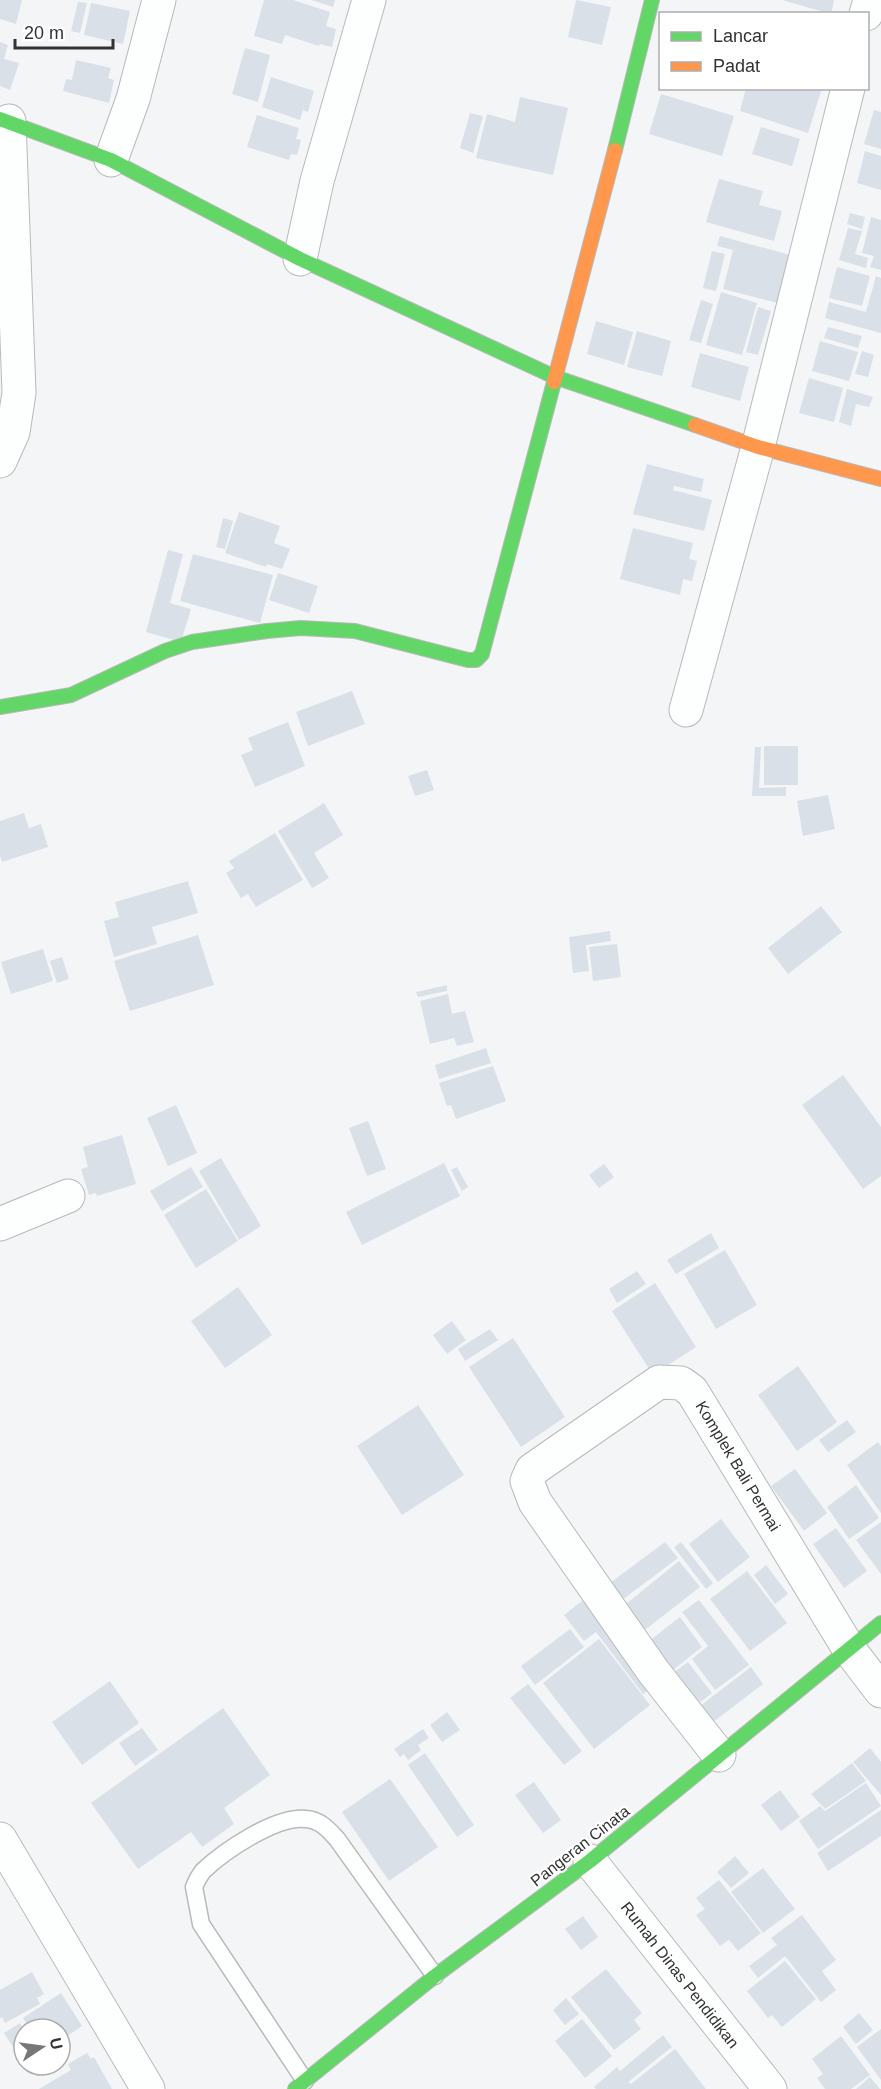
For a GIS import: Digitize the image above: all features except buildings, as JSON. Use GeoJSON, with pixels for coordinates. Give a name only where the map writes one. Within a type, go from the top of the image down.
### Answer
{"type":"FeatureCollection","features":[{"type":"Feature","properties":{"kind":"street"},"geometry":{"type":"LineString","coordinates":[[111,159],[133,99],[159,0]]}},
{"type":"Feature","properties":{"kind":"street"},"geometry":{"type":"LineString","coordinates":[[300,259],[317,181],[369,0]]}},
{"type":"Feature","properties":{"kind":"street"},"geometry":{"type":"LineString","coordinates":[[0,707],[71,695],[165,651],[192,642],[267,631],[301,628],[355,631],[442,655],[476,660],[482,654],[618,140],[652,0]]}},
{"type":"Feature","properties":{"kind":"street"},"geometry":{"type":"LineString","coordinates":[[686,711],[758,447],[847,90]]}},
{"type":"Feature","properties":{"kind":"street"},"geometry":{"type":"LineString","coordinates":[[0,461],[14,432],[19,393],[4,120],[111,159],[300,259],[555,377],[758,447],[881,478]]}},
{"type":"Feature","properties":{"kind":"street"},"geometry":{"type":"LineString","coordinates":[[0,1224],[68,1196]]}},
{"type":"Feature","properties":{"kind":"street","name":"Komplek Bali Permai"},"geometry":{"type":"LineString","coordinates":[[719,1755],[653,1671],[535,1502],[527,1481],[532,1470],[659,1382],[681,1383],[692,1391],[849,1649],[881,1691]]}},
{"type":"Feature","properties":{"kind":"street","name":"Pangeran Cinata"},"geometry":{"type":"LineString","coordinates":[[300,2085],[435,1976],[590,1862],[881,1623]]}},
{"type":"Feature","properties":{"kind":"street"},"geometry":{"type":"LineString","coordinates":[[0,1839],[148,2089]]}},
{"type":"Feature","properties":{"kind":"street","name":"Rumah Dinas Pendidikan"},"geometry":{"type":"LineString","coordinates":[[590,1862],[770,2089]]}},
{"type":"Feature","properties":{"kind":"lane"},"geometry":{"type":"LineString","coordinates":[[300,2085],[201,1924],[194,1887],[202,1873],[224,1854],[267,1827],[294,1819],[316,1821],[327,1826],[435,1976]]}},
{"type":"Feature","properties":{"kind":"traffic: fast"},"geometry":{"type":"LineString","coordinates":[[615,150],[652,0]]}},
{"type":"Feature","properties":{"kind":"traffic: fast"},"geometry":{"type":"LineString","coordinates":[[0,119],[111,160],[300,259],[555,377],[695,425]]}},
{"type":"Feature","properties":{"kind":"traffic: fast"},"geometry":{"type":"LineString","coordinates":[[0,707],[71,695],[165,651],[192,642],[267,631],[301,628],[355,631],[468,660],[476,660],[482,654],[554,382]]}},
{"type":"Feature","properties":{"kind":"traffic: fast"},"geometry":{"type":"LineString","coordinates":[[295,2089],[435,1976],[590,1861],[881,1623]]}},
{"type":"Feature","properties":{"kind":"traffic: slow"},"geometry":{"type":"LineString","coordinates":[[554,382],[615,150]]}},
{"type":"Feature","properties":{"kind":"traffic: slow"},"geometry":{"type":"LineString","coordinates":[[695,425],[758,447],[881,479]]}}]}
